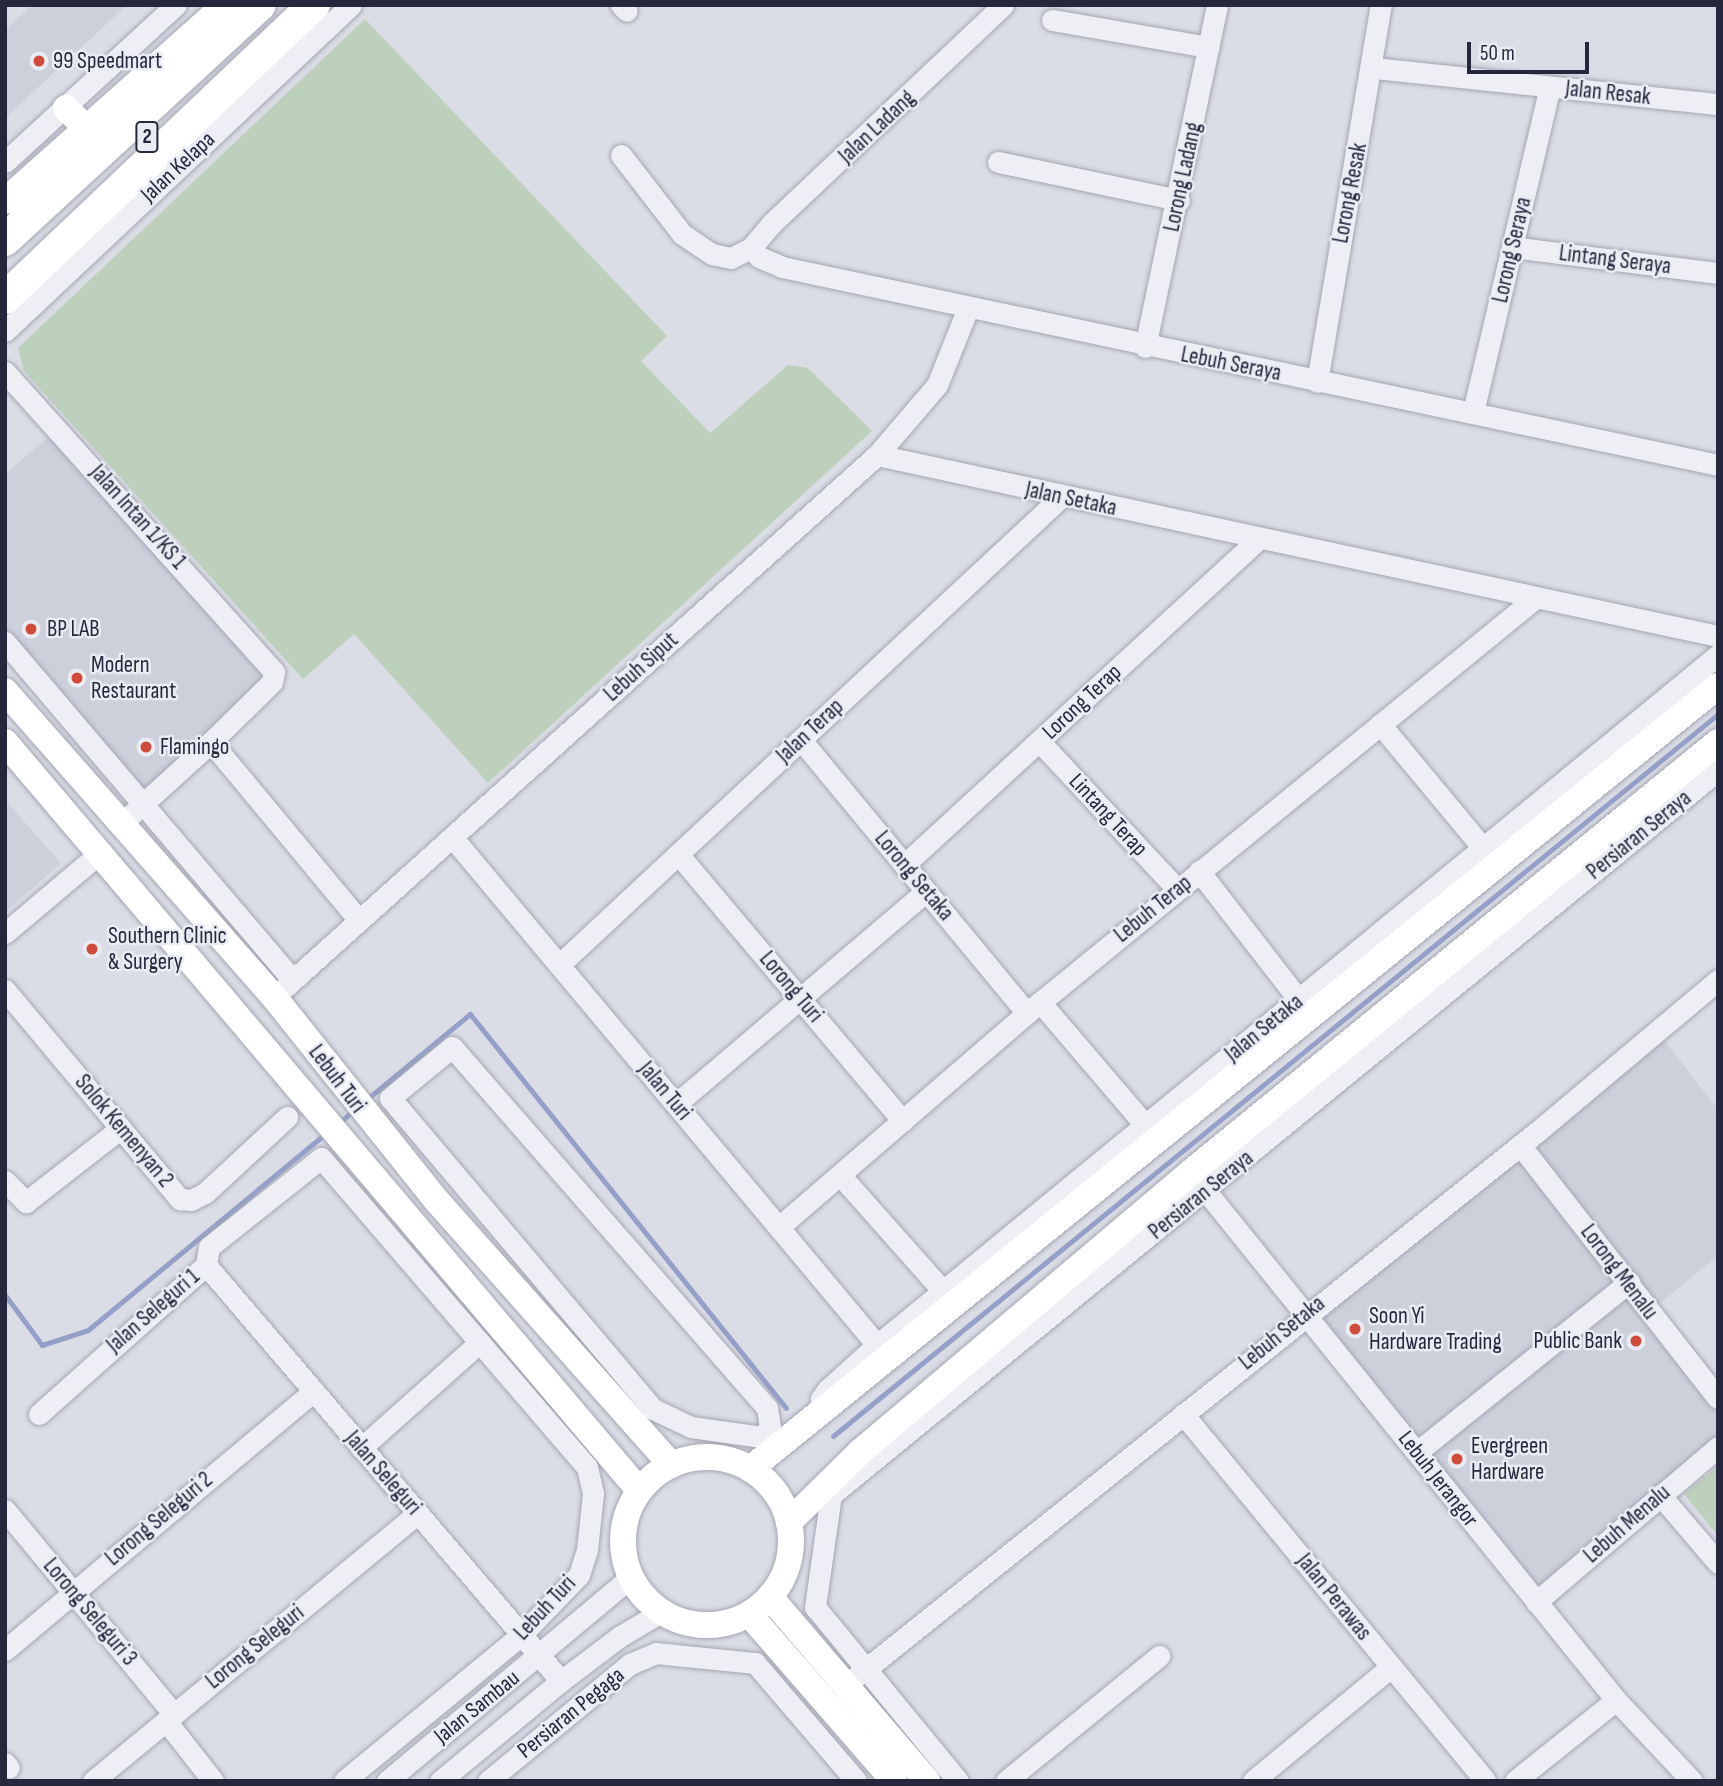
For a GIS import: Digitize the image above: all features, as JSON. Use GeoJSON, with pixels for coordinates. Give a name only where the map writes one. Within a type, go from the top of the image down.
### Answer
{"type":"FeatureCollection","features":[{"type":"Feature","properties":{"kind":"highway","name":"2"},"geometry":{"type":"LineString","coordinates":[[5,240],[260,5]]}},
{"type":"Feature","properties":{"kind":"highway","name":"2"},"geometry":{"type":"LineString","coordinates":[[5,268],[288,5]]}},
{"type":"Feature","properties":{"kind":"highway"},"geometry":{"type":"LineString","coordinates":[[5,298],[56,266],[314,5]]}},
{"type":"Feature","properties":{"kind":"main road"},"geometry":{"type":"LineString","coordinates":[[5,201],[225,5]]}},
{"type":"Feature","properties":{"kind":"main road"},"geometry":{"type":"LineString","coordinates":[[66,108],[85,127]]}},
{"type":"Feature","properties":{"kind":"main road"},"geometry":{"type":"LineString","coordinates":[[750,1469],[1718,686]]}},
{"type":"Feature","properties":{"kind":"main road","name":"Lebuh Turi"},"geometry":{"type":"LineString","coordinates":[[5,691],[123,822],[274,997],[365,1116],[437,1201],[671,1465]]}},
{"type":"Feature","properties":{"kind":"main road","name":"Lebuh Turi"},"geometry":{"type":"LineString","coordinates":[[5,742],[96,848],[329,1138],[412,1222],[639,1490]]}},
{"type":"Feature","properties":{"kind":"main road","name":"Persiaran Seraya"},"geometry":{"type":"LineString","coordinates":[[789,1522],[860,1452],[1198,1182],[1718,742]]}},
{"type":"Feature","properties":{"kind":"main road"},"geometry":{"type":"LineString","coordinates":[[96,848],[116,844],[136,851],[173,881]]}},
{"type":"Feature","properties":{"kind":"main road"},"geometry":{"type":"LineString","coordinates":[[698,1458],[725,1459],[750,1469],[768,1483],[789,1522],[791,1549],[785,1574],[770,1597],[749,1614],[704,1626],[661,1612],[630,1578],[622,1533],[639,1490],[671,1465],[698,1458]]}},
{"type":"Feature","properties":{"kind":"main road"},"geometry":{"type":"LineString","coordinates":[[770,1597],[927,1781]]}},
{"type":"Feature","properties":{"kind":"main road"},"geometry":{"type":"LineString","coordinates":[[749,1614],[894,1781]]}},
{"type":"Feature","properties":{"kind":"street"},"geometry":{"type":"LineString","coordinates":[[5,162],[176,5]]}},
{"type":"Feature","properties":{"kind":"street","name":"Jalan Kelapa"},"geometry":{"type":"LineString","coordinates":[[5,331],[56,266],[351,5]]}},
{"type":"Feature","properties":{"kind":"street","name":"Jalan Ladang"},"geometry":{"type":"LineString","coordinates":[[751,248],[771,223],[1003,5]]}},
{"type":"Feature","properties":{"kind":"street","name":"Lorong Ladang"},"geometry":{"type":"LineString","coordinates":[[1146,347],[1179,200],[1217,5]]}},
{"type":"Feature","properties":{"kind":"street","name":"Lorong Resak"},"geometry":{"type":"LineString","coordinates":[[1317,382],[1374,68],[1381,5]]}},
{"type":"Feature","properties":{"kind":"street"},"geometry":{"type":"LineString","coordinates":[[1052,20],[1209,47]]}},
{"type":"Feature","properties":{"kind":"street","name":"Jalan Resak"},"geometry":{"type":"LineString","coordinates":[[1374,68],[1718,104]]}},
{"type":"Feature","properties":{"kind":"street","name":"Lorong Seraya"},"geometry":{"type":"LineString","coordinates":[[1473,412],[1550,87]]}},
{"type":"Feature","properties":{"kind":"street"},"geometry":{"type":"LineString","coordinates":[[621,155],[682,234],[712,254],[731,258],[751,248]]}},
{"type":"Feature","properties":{"kind":"street"},"geometry":{"type":"LineString","coordinates":[[998,162],[1179,200]]}},
{"type":"Feature","properties":{"kind":"street","name":"Lintang Seraya"},"geometry":{"type":"LineString","coordinates":[[1512,247],[1718,273]]}},
{"type":"Feature","properties":{"kind":"street","name":"Lebuh Seraya"},"geometry":{"type":"LineString","coordinates":[[751,248],[759,257],[782,267],[1146,347],[1473,412],[1718,465]]}},
{"type":"Feature","properties":{"kind":"street","name":"Lebuh Siput"},"geometry":{"type":"LineString","coordinates":[[274,997],[877,455],[937,385],[968,308]]}},
{"type":"Feature","properties":{"kind":"street","name":"Jalan Intan 1/KS 1"},"geometry":{"type":"LineString","coordinates":[[5,372],[269,663],[274,672],[272,682],[211,742]]}},
{"type":"Feature","properties":{"kind":"street","name":"Jalan Setaka"},"geometry":{"type":"LineString","coordinates":[[877,455],[1534,599],[1718,636]]}},
{"type":"Feature","properties":{"kind":"street","name":"Jalan Terap"},"geometry":{"type":"LineString","coordinates":[[559,965],[1061,497]]}},
{"type":"Feature","properties":{"kind":"street","name":"Lorong Terap"},"geometry":{"type":"LineString","coordinates":[[904,865],[1259,539]]}},
{"type":"Feature","properties":{"kind":"street","name":"Lebuh Terap"},"geometry":{"type":"LineString","coordinates":[[779,1227],[1033,1007],[1534,599]]}},
{"type":"Feature","properties":{"kind":"street"},"geometry":{"type":"LineString","coordinates":[[5,642],[293,980]]}},
{"type":"Feature","properties":{"kind":"street","name":"Jalan Setaka"},"geometry":{"type":"LineString","coordinates":[[824,1409],[821,1399],[827,1390],[877,1345],[1718,655]]}},
{"type":"Feature","properties":{"kind":"street"},"geometry":{"type":"LineString","coordinates":[[1380,724],[1483,848]]}},
{"type":"Feature","properties":{"kind":"street","name":"Lorong Setaka"},"geometry":{"type":"LineString","coordinates":[[801,740],[926,891],[1145,1125]]}},
{"type":"Feature","properties":{"kind":"street","name":"Lintang Terap"},"geometry":{"type":"LineString","coordinates":[[1039,741],[1177,889]]}},
{"type":"Feature","properties":{"kind":"street"},"geometry":{"type":"LineString","coordinates":[[123,822],[211,742],[359,920]]}},
{"type":"Feature","properties":{"kind":"street","name":"Persiaran Seraya"},"geometry":{"type":"LineString","coordinates":[[958,1781],[815,1607],[831,1495],[1198,1182],[1718,770]]}},
{"type":"Feature","properties":{"kind":"street","name":"Jalan Turi"},"geometry":{"type":"LineString","coordinates":[[452,837],[877,1345]]}},
{"type":"Feature","properties":{"kind":"street"},"geometry":{"type":"LineString","coordinates":[[5,920],[96,848]]}},
{"type":"Feature","properties":{"kind":"street"},"geometry":{"type":"LineString","coordinates":[[5,933],[96,848]]}},
{"type":"Feature","properties":{"kind":"street","name":"Lorong Turi"},"geometry":{"type":"LineString","coordinates":[[678,854],[903,1121]]}},
{"type":"Feature","properties":{"kind":"street"},"geometry":{"type":"LineString","coordinates":[[1199,871],[1299,1000]]}},
{"type":"Feature","properties":{"kind":"street"},"geometry":{"type":"LineString","coordinates":[[676,1104],[926,891]]}},
{"type":"Feature","properties":{"kind":"street","name":"Lebuh Setaka"},"geometry":{"type":"LineString","coordinates":[[846,1686],[1307,1313],[1520,1145],[1718,980]]}},
{"type":"Feature","properties":{"kind":"street","name":"Solok Kemenyan 2"},"geometry":{"type":"LineString","coordinates":[[5,990],[180,1199],[191,1200],[205,1193],[287,1117]]}},
{"type":"Feature","properties":{"kind":"street"},"geometry":{"type":"LineString","coordinates":[[454,1046],[767,1408],[770,1427],[762,1437],[691,1427],[653,1409],[461,1182],[390,1098],[454,1046]]}},
{"type":"Feature","properties":{"kind":"street"},"geometry":{"type":"LineString","coordinates":[[5,1181],[26,1202],[121,1128]]}},
{"type":"Feature","properties":{"kind":"street","name":"Jalan Seleguri 1"},"geometry":{"type":"LineString","coordinates":[[39,1414],[206,1265],[209,1247],[316,1160],[329,1138]]}},
{"type":"Feature","properties":{"kind":"street","name":"Lebuh Turi"},"geometry":{"type":"LineString","coordinates":[[329,1138],[480,1342],[587,1467],[593,1493],[587,1550],[579,1575],[521,1635],[344,1781]]}},
{"type":"Feature","properties":{"kind":"street","name":"Lorong Menalu"},"geometry":{"type":"LineString","coordinates":[[1520,1145],[1718,1398]]}},
{"type":"Feature","properties":{"kind":"street"},"geometry":{"type":"LineString","coordinates":[[840,1175],[943,1291]]}},
{"type":"Feature","properties":{"kind":"street"},"geometry":{"type":"LineString","coordinates":[[412,1222],[461,1182]]}},
{"type":"Feature","properties":{"kind":"street","name":"Lebuh Jerangor"},"geometry":{"type":"LineString","coordinates":[[1198,1182],[1307,1313],[1616,1700],[1692,1781]]}},
{"type":"Feature","properties":{"kind":"street","name":"Jalan Seleguri"},"geometry":{"type":"LineString","coordinates":[[206,1265],[561,1681]]}},
{"type":"Feature","properties":{"kind":"street"},"geometry":{"type":"LineString","coordinates":[[1417,1452],[1629,1282]]}},
{"type":"Feature","properties":{"kind":"street"},"geometry":{"type":"LineString","coordinates":[[361,1448],[480,1342]]}},
{"type":"Feature","properties":{"kind":"street","name":"Lorong Seleguri 2"},"geometry":{"type":"LineString","coordinates":[[5,1650],[73,1590],[314,1391]]}},
{"type":"Feature","properties":{"kind":"street","name":"Jalan Perawas"},"geometry":{"type":"LineString","coordinates":[[1183,1414],[1485,1781]]}},
{"type":"Feature","properties":{"kind":"street","name":"Lebuh Menalu"},"geometry":{"type":"LineString","coordinates":[[1536,1602],[1718,1447]]}},
{"type":"Feature","properties":{"kind":"street"},"geometry":{"type":"LineString","coordinates":[[1660,1495],[1718,1563]]}},
{"type":"Feature","properties":{"kind":"street","name":"Lorong Seleguri 3"},"geometry":{"type":"LineString","coordinates":[[5,1510],[73,1590],[170,1717],[213,1781]]}},
{"type":"Feature","properties":{"kind":"street","name":"Lorong Seleguri"},"geometry":{"type":"LineString","coordinates":[[93,1781],[418,1513]]}},
{"type":"Feature","properties":{"kind":"street","name":"Jalan Sambau"},"geometry":{"type":"LineString","coordinates":[[387,1781],[540,1656],[630,1578]]}},
{"type":"Feature","properties":{"kind":"street","name":"Jalan Sambau"},"geometry":{"type":"LineString","coordinates":[[440,1781],[561,1681],[619,1637],[661,1612]]}},
{"type":"Feature","properties":{"kind":"street","name":"Persiaran Pegaga"},"geometry":{"type":"LineString","coordinates":[[488,1781],[630,1664],[656,1653],[754,1663],[856,1781]]}},
{"type":"Feature","properties":{"kind":"street"},"geometry":{"type":"LineString","coordinates":[[1006,1781],[1159,1656]]}},
{"type":"Feature","properties":{"kind":"street"},"geometry":{"type":"LineString","coordinates":[[1253,1781],[1391,1667]]}},
{"type":"Feature","properties":{"kind":"street"},"geometry":{"type":"LineString","coordinates":[[1515,1781],[1616,1700]]}},
{"type":"Feature","properties":{"kind":"shaded area"},"geometry":{"type":"Polygon","coordinates":[[[32,5],[127,5],[5,118],[5,30],[32,5]]]}},
{"type":"Feature","properties":{"kind":"shaded area"},"geometry":{"type":"Polygon","coordinates":[[[52,434],[266,669],[266,680],[145,794],[5,633],[5,474],[52,434]]]}},
{"type":"Feature","properties":{"kind":"shaded area"},"geometry":{"type":"Polygon","coordinates":[[[5,800],[61,863],[5,912],[5,800]]]}},
{"type":"Feature","properties":{"kind":"shaded area"},"geometry":{"type":"Polygon","coordinates":[[[1662,1038],[1718,1109],[1718,1256],[1645,1315],[1718,1407],[1718,1441],[1538,1591],[1315,1314],[1662,1038]]]}},
{"type":"Feature","properties":{"kind":"green space"},"geometry":{"type":"Polygon","coordinates":[[[365,19],[667,336],[641,361],[710,433],[788,365],[808,368],[872,431],[488,783],[354,634],[303,679],[24,371],[18,348],[365,19]]]}},
{"type":"Feature","properties":{"kind":"green space"},"geometry":{"type":"Polygon","coordinates":[[[1718,1466],[1718,1536],[1684,1494],[1718,1466]]]}},
{"type":"Feature","properties":{"kind":"waterway"},"geometry":{"type":"LineString","coordinates":[[833,1436],[1718,714]]}},
{"type":"Feature","properties":{"kind":"waterway"},"geometry":{"type":"LineString","coordinates":[[366,1100],[470,1014],[786,1408]]}},
{"type":"Feature","properties":{"kind":"waterway"},"geometry":{"type":"LineString","coordinates":[[339,1123],[355,1109]]}},
{"type":"Feature","properties":{"kind":"waterway"},"geometry":{"type":"LineString","coordinates":[[5,1295],[42,1345],[88,1330],[326,1133]]}},
{"type":"Feature","properties":{"kind":"place","name":"99 Speedmart"},"geometry":{"type":"Point","coordinates":[39,61]}},
{"type":"Feature","properties":{"kind":"place","name":"BP LAB"},"geometry":{"type":"Point","coordinates":[31,629]}},
{"type":"Feature","properties":{"kind":"place","name":"Modern Restaurant"},"geometry":{"type":"Point","coordinates":[77,678]}},
{"type":"Feature","properties":{"kind":"place","name":"Flamingo"},"geometry":{"type":"Point","coordinates":[146,747]}},
{"type":"Feature","properties":{"kind":"place","name":"Southern Clinic & Surgery"},"geometry":{"type":"Point","coordinates":[92,949]}},
{"type":"Feature","properties":{"kind":"place","name":"Soon Yi Hardware Trading"},"geometry":{"type":"Point","coordinates":[1355,1329]}},
{"type":"Feature","properties":{"kind":"place","name":"Public Bank"},"geometry":{"type":"Point","coordinates":[1636,1341]}},
{"type":"Feature","properties":{"kind":"place","name":"Evergreen Hardware"},"geometry":{"type":"Point","coordinates":[1457,1459]}}]}
